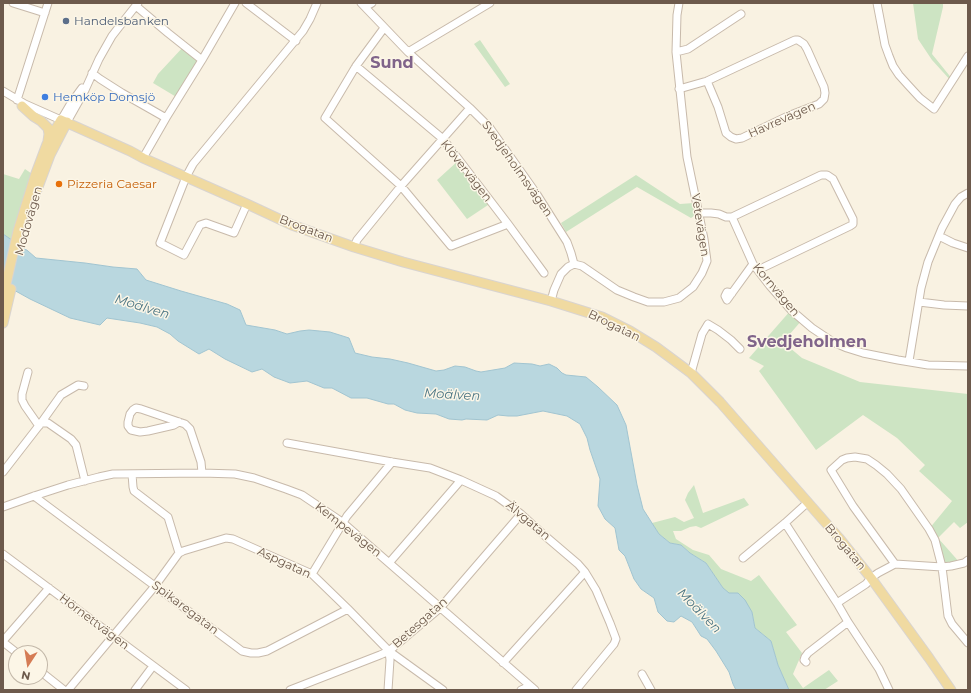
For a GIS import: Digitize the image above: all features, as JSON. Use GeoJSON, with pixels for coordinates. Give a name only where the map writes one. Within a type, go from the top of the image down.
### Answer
{"type":"FeatureCollection","features":[{"type":"Feature","properties":{"kind":"main road"},"geometry":{"type":"LineString","coordinates":[[20,103],[48,128],[49,134],[47,144]]}},
{"type":"Feature","properties":{"kind":"main road","name":"Brogatan"},"geometry":{"type":"LineString","coordinates":[[63,123],[130,150],[143,158],[292,224],[354,247],[403,262],[551,301],[602,317],[630,331],[690,373],[720,402],[839,538],[871,578],[951,690]]}},
{"type":"Feature","properties":{"kind":"main road","name":"Modovägen"},"geometry":{"type":"LineString","coordinates":[[3,323],[6,298],[35,176],[47,144],[63,123]]}},
{"type":"Feature","properties":{"kind":"main road","name":"Modovägen"},"geometry":{"type":"LineString","coordinates":[[21,232],[63,123]]}},
{"type":"Feature","properties":{"kind":"street"},"geometry":{"type":"LineString","coordinates":[[13,3],[45,14]]}},
{"type":"Feature","properties":{"kind":"street"},"geometry":{"type":"LineString","coordinates":[[20,103],[48,3]]}},
{"type":"Feature","properties":{"kind":"street"},"geometry":{"type":"LineString","coordinates":[[143,158],[235,3]]}},
{"type":"Feature","properties":{"kind":"street"},"geometry":{"type":"LineString","coordinates":[[246,3],[296,41]]}},
{"type":"Feature","properties":{"kind":"street"},"geometry":{"type":"LineString","coordinates":[[248,204],[234,233],[206,223],[200,225],[184,255],[160,243],[186,177],[193,164],[296,41],[310,19],[317,3]]}},
{"type":"Feature","properties":{"kind":"street"},"geometry":{"type":"LineString","coordinates":[[363,5],[372,3]]}},
{"type":"Feature","properties":{"kind":"street"},"geometry":{"type":"LineString","coordinates":[[408,52],[490,3]]}},
{"type":"Feature","properties":{"kind":"street","name":"Vetevägen"},"geometry":{"type":"LineString","coordinates":[[574,264],[582,266],[617,290],[634,298],[648,302],[664,302],[679,298],[693,287],[702,274],[706,261],[704,239],[687,157],[679,89],[676,52],[677,15],[679,3]]}},
{"type":"Feature","properties":{"kind":"street"},"geometry":{"type":"LineString","coordinates":[[877,3],[885,45],[893,66],[899,75],[920,98],[934,109],[968,56]]}},
{"type":"Feature","properties":{"kind":"street"},"geometry":{"type":"LineString","coordinates":[[3,91],[20,103],[63,123],[85,90],[92,73],[112,36],[137,4],[168,33],[202,60]]}},
{"type":"Feature","properties":{"kind":"street","name":"Svedjeholmsvägen"},"geometry":{"type":"LineString","coordinates":[[363,5],[408,52],[490,128],[567,242],[574,264]]}},
{"type":"Feature","properties":{"kind":"street"},"geometry":{"type":"LineString","coordinates":[[676,52],[688,49],[741,14]]}},
{"type":"Feature","properties":{"kind":"street"},"geometry":{"type":"LineString","coordinates":[[384,28],[356,66],[325,118],[401,186],[451,246],[508,224]]}},
{"type":"Feature","properties":{"kind":"street","name":"Havrevägen"},"geometry":{"type":"LineString","coordinates":[[679,89],[707,81],[795,40],[798,40],[804,44],[807,49],[824,87],[825,93],[824,99],[819,104],[788,116],[742,138],[736,139],[726,133],[718,107],[707,81]]}},
{"type":"Feature","properties":{"kind":"street","name":"Klövervägen"},"geometry":{"type":"LineString","coordinates":[[356,66],[443,139],[544,273]]}},
{"type":"Feature","properties":{"kind":"street"},"geometry":{"type":"LineString","coordinates":[[92,73],[122,93],[166,118]]}},
{"type":"Feature","properties":{"kind":"street"},"geometry":{"type":"LineString","coordinates":[[354,247],[357,240],[401,186],[470,108]]}},
{"type":"Feature","properties":{"kind":"street"},"geometry":{"type":"LineString","coordinates":[[699,213],[719,214],[726,217],[732,217],[821,175],[827,175],[832,179],[853,218],[853,224],[850,226],[755,267],[732,293]]}},
{"type":"Feature","properties":{"kind":"street"},"geometry":{"type":"LineString","coordinates":[[909,361],[921,288],[928,262],[942,228],[961,197],[968,193]]}},
{"type":"Feature","properties":{"kind":"street","name":"Kornvägen"},"geometry":{"type":"LineString","coordinates":[[732,217],[755,267],[791,310],[812,328],[834,342],[846,348],[863,353],[928,364],[968,366]]}},
{"type":"Feature","properties":{"kind":"street"},"geometry":{"type":"LineString","coordinates":[[939,236],[968,248]]}},
{"type":"Feature","properties":{"kind":"street"},"geometry":{"type":"LineString","coordinates":[[551,301],[561,274],[568,267],[574,264]]}},
{"type":"Feature","properties":{"kind":"street"},"geometry":{"type":"LineString","coordinates":[[919,302],[968,306]]}},
{"type":"Feature","properties":{"kind":"street"},"geometry":{"type":"LineString","coordinates":[[690,373],[702,334],[708,324],[740,348]]}},
{"type":"Feature","properties":{"kind":"street"},"geometry":{"type":"LineString","coordinates":[[28,372],[22,394],[22,400],[40,424]]}},
{"type":"Feature","properties":{"kind":"street"},"geometry":{"type":"LineString","coordinates":[[3,472],[61,395],[78,385],[84,386]]}},
{"type":"Feature","properties":{"kind":"street"},"geometry":{"type":"LineString","coordinates":[[179,422],[174,425],[140,432],[131,430],[128,426],[130,414],[136,408],[141,409],[185,424],[190,429],[201,462],[202,473]]}},
{"type":"Feature","properties":{"kind":"street"},"geometry":{"type":"LineString","coordinates":[[40,424],[48,423],[71,438],[76,445],[85,481]]}},
{"type":"Feature","properties":{"kind":"street","name":"Älvgatan"},"geometry":{"type":"LineString","coordinates":[[287,443],[430,468],[496,496],[521,514],[578,564],[585,572],[596,590],[616,639],[614,644],[576,690]]}},
{"type":"Feature","properties":{"kind":"street"},"geometry":{"type":"LineString","coordinates":[[895,564],[853,506],[831,470],[842,460],[855,457],[867,459],[876,465],[901,489],[929,529],[935,540],[942,567],[948,616],[952,624],[968,642]]}},
{"type":"Feature","properties":{"kind":"street"},"geometry":{"type":"LineString","coordinates":[[312,574],[342,522],[392,462]]}},
{"type":"Feature","properties":{"kind":"street","name":"Kempevägen"},"geometry":{"type":"LineString","coordinates":[[3,507],[34,496],[113,474],[202,473],[235,474],[254,478],[302,495],[342,522],[532,688]]}},
{"type":"Feature","properties":{"kind":"street"},"geometry":{"type":"LineString","coordinates":[[68,690],[155,586],[179,554],[168,517],[134,491],[132,487],[132,474]]}},
{"type":"Feature","properties":{"kind":"street"},"geometry":{"type":"LineString","coordinates":[[389,563],[461,480]]}},
{"type":"Feature","properties":{"kind":"street","name":"Spikaregatan"},"geometry":{"type":"LineString","coordinates":[[34,496],[242,651],[251,653],[267,651],[348,610]]}},
{"type":"Feature","properties":{"kind":"street"},"geometry":{"type":"LineString","coordinates":[[743,558],[808,502]]}},
{"type":"Feature","properties":{"kind":"street","name":"Betesgatan"},"geometry":{"type":"LineString","coordinates":[[290,690],[389,651],[440,608],[521,514]]}},
{"type":"Feature","properties":{"kind":"street"},"geometry":{"type":"LineString","coordinates":[[785,523],[879,669],[889,690]]}},
{"type":"Feature","properties":{"kind":"street","name":"Aspgatan"},"geometry":{"type":"LineString","coordinates":[[179,554],[183,551],[226,538],[233,539],[312,574],[389,651],[443,690]]}},
{"type":"Feature","properties":{"kind":"street","name":"Hörnettvägen"},"geometry":{"type":"LineString","coordinates":[[3,554],[186,690]]}},
{"type":"Feature","properties":{"kind":"street"},"geometry":{"type":"LineString","coordinates":[[837,604],[866,584],[878,573],[895,564],[942,567],[964,563],[968,560]]}},
{"type":"Feature","properties":{"kind":"street"},"geometry":{"type":"LineString","coordinates":[[503,663],[585,572]]}},
{"type":"Feature","properties":{"kind":"street"},"geometry":{"type":"LineString","coordinates":[[3,641],[49,588]]}},
{"type":"Feature","properties":{"kind":"street"},"geometry":{"type":"LineString","coordinates":[[806,662],[804,660],[808,653],[848,622]]}},
{"type":"Feature","properties":{"kind":"street"},"geometry":{"type":"LineString","coordinates":[[388,690],[390,660],[389,651]]}},
{"type":"Feature","properties":{"kind":"street"},"geometry":{"type":"LineString","coordinates":[[135,690],[153,666]]}},
{"type":"Feature","properties":{"kind":"street"},"geometry":{"type":"LineString","coordinates":[[642,674],[652,690]]}},
{"type":"Feature","properties":{"kind":"street"},"geometry":{"type":"LineString","coordinates":[[48,677],[64,690]]}},
{"type":"Feature","properties":{"kind":"street"},"geometry":{"type":"LineString","coordinates":[[521,690],[532,688]]}},
{"type":"Feature","properties":{"kind":"green space"},"geometry":{"type":"Polygon","coordinates":[[[913,3],[943,3],[932,54],[953,80],[952,82],[932,60],[918,39],[913,3]]]}},
{"type":"Feature","properties":{"kind":"green space"},"geometry":{"type":"Polygon","coordinates":[[[480,40],[510,84],[505,87],[474,44],[480,40]]]}},
{"type":"Feature","properties":{"kind":"green space"},"geometry":{"type":"Polygon","coordinates":[[[184,46],[202,60],[178,98],[153,83],[158,74],[184,46]]]}},
{"type":"Feature","properties":{"kind":"green space"},"geometry":{"type":"Polygon","coordinates":[[[459,160],[491,203],[467,219],[437,180],[459,160]]]}},
{"type":"Feature","properties":{"kind":"green space"},"geometry":{"type":"Polygon","coordinates":[[[25,169],[35,176],[16,243],[3,234],[3,174],[19,179],[25,169]]]}},
{"type":"Feature","properties":{"kind":"green space"},"geometry":{"type":"Polygon","coordinates":[[[636,175],[680,204],[694,203],[697,214],[691,218],[637,187],[566,232],[561,223],[636,175]]]}},
{"type":"Feature","properties":{"kind":"green space"},"geometry":{"type":"Polygon","coordinates":[[[791,310],[802,320],[783,342],[802,358],[860,382],[968,394],[968,522],[960,528],[954,522],[938,538],[961,564],[942,567],[929,529],[952,501],[919,471],[925,465],[897,438],[863,415],[816,450],[759,371],[764,366],[749,358],[791,310]]]}},
{"type":"Feature","properties":{"kind":"green space"},"geometry":{"type":"Polygon","coordinates":[[[694,485],[703,513],[744,498],[749,505],[701,528],[696,526],[681,531],[673,531],[676,539],[693,550],[709,555],[721,569],[751,581],[759,575],[797,625],[786,632],[802,653],[793,674],[803,688],[829,670],[838,681],[824,690],[789,690],[778,665],[771,641],[755,628],[752,612],[723,588],[706,563],[690,553],[681,545],[670,543],[659,534],[652,523],[675,517],[684,522],[694,518],[685,500],[694,485]]]}},
{"type":"Feature","properties":{"kind":"water","name":"Moälven"},"geometry":{"type":"Polygon","coordinates":[[[3,234],[36,258],[137,269],[146,280],[227,304],[240,310],[246,325],[275,330],[287,334],[309,330],[330,332],[349,338],[355,353],[408,363],[436,371],[455,366],[465,367],[481,372],[505,368],[514,363],[540,366],[549,364],[566,375],[586,377],[617,405],[626,425],[643,509],[659,534],[670,543],[681,545],[690,553],[706,563],[723,588],[729,593],[738,593],[745,600],[752,612],[755,628],[771,641],[778,665],[789,690],[736,690],[729,672],[716,651],[707,639],[701,636],[692,622],[681,616],[674,622],[667,621],[658,612],[654,598],[641,589],[634,579],[625,556],[619,550],[615,528],[605,519],[598,506],[600,479],[587,438],[580,424],[567,416],[543,411],[517,416],[498,415],[487,420],[462,420],[449,419],[436,414],[417,413],[405,410],[394,404],[388,404],[367,398],[351,398],[332,388],[324,388],[307,381],[290,383],[274,377],[262,369],[252,372],[225,359],[209,349],[199,354],[157,327],[107,318],[100,325],[70,318],[3,284],[3,234]]]}},
{"type":"Feature","properties":{"kind":"place","name":"Handelsbanken"},"geometry":{"type":"Point","coordinates":[66,21]}},
{"type":"Feature","properties":{"kind":"place","name":"Hemköp Domsjö"},"geometry":{"type":"Point","coordinates":[45,97]}},
{"type":"Feature","properties":{"kind":"place","name":"Pizzeria Caesar"},"geometry":{"type":"Point","coordinates":[59,184]}},
{"type":"Feature","properties":{"kind":"district","name":"Sund"},"geometry":{"type":"Point","coordinates":[392,63]}},
{"type":"Feature","properties":{"kind":"district","name":"Svedjeholmen"},"geometry":{"type":"Point","coordinates":[807,342]}}]}
